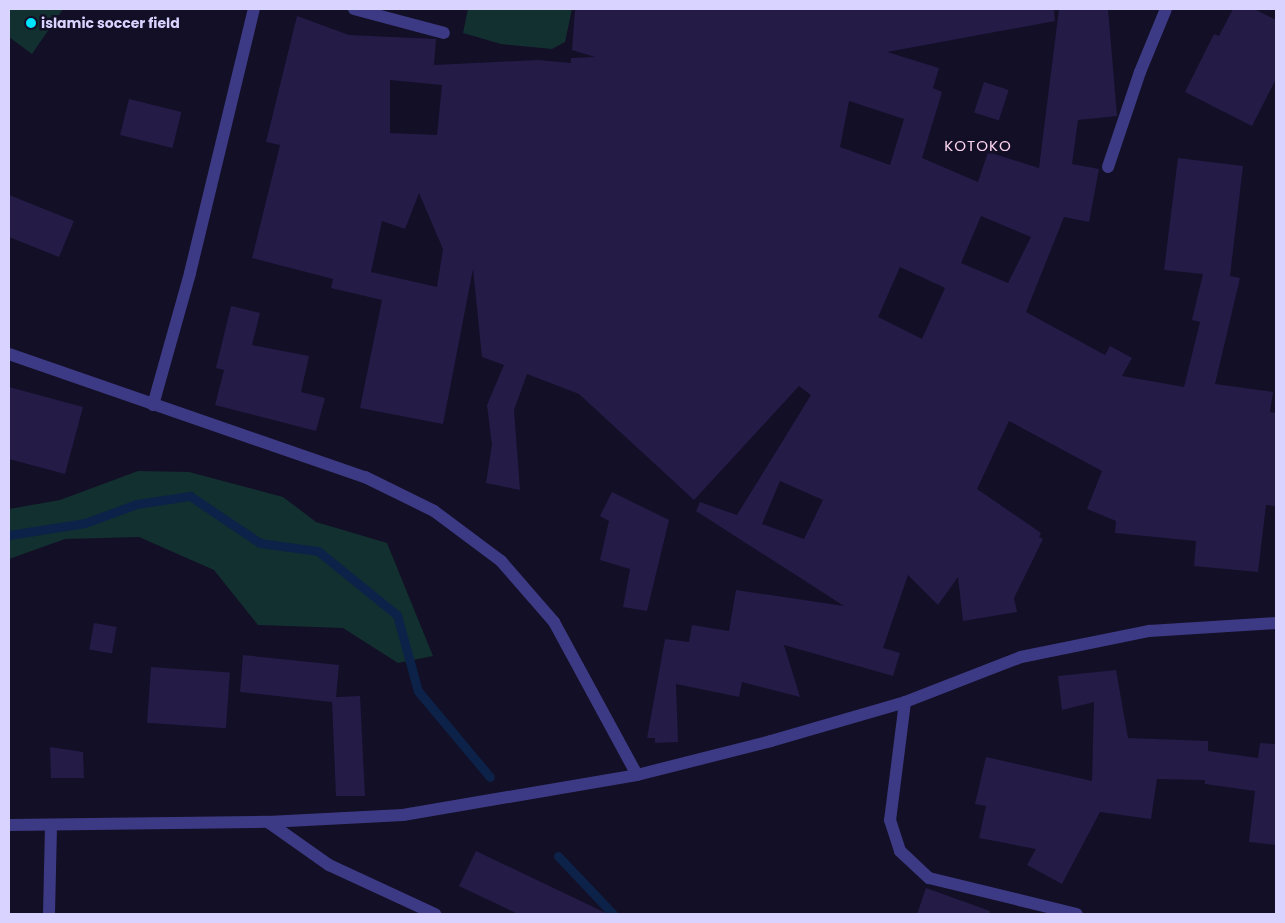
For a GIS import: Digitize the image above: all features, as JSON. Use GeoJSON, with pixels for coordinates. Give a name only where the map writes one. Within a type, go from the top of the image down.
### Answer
{"type":"FeatureCollection","features":[{"type":"Feature","properties":{"kind":"street"},"geometry":{"type":"LineString","coordinates":[[153,405],[190,273],[254,9]]}},
{"type":"Feature","properties":{"kind":"street"},"geometry":{"type":"LineString","coordinates":[[354,9],[444,33]]}},
{"type":"Feature","properties":{"kind":"street"},"geometry":{"type":"LineString","coordinates":[[1108,167],[1140,72],[1166,9]]}},
{"type":"Feature","properties":{"kind":"street"},"geometry":{"type":"LineString","coordinates":[[9,354],[365,477],[434,511],[501,561],[554,622],[637,775]]}},
{"type":"Feature","properties":{"kind":"street"},"geometry":{"type":"LineString","coordinates":[[9,825],[268,822],[403,815],[637,775],[809,731],[905,702],[1021,657],[1149,631],[1276,623]]}},
{"type":"Feature","properties":{"kind":"street"},"geometry":{"type":"LineString","coordinates":[[905,702],[890,820],[900,851],[929,878],[1077,914]]}},
{"type":"Feature","properties":{"kind":"street"},"geometry":{"type":"LineString","coordinates":[[268,822],[330,865],[435,914]]}},
{"type":"Feature","properties":{"kind":"street"},"geometry":{"type":"LineString","coordinates":[[49,914],[51,826]]}},
{"type":"Feature","properties":{"kind":"green space","name":"islamic soccer field"},"geometry":{"type":"Polygon","coordinates":[[[9,9],[63,9],[32,54],[9,37],[9,9]]]}},
{"type":"Feature","properties":{"kind":"green space"},"geometry":{"type":"Polygon","coordinates":[[[468,9],[572,9],[565,42],[552,49],[501,44],[463,33],[468,9]]]}},
{"type":"Feature","properties":{"kind":"green space"},"geometry":{"type":"Polygon","coordinates":[[[138,471],[189,472],[283,497],[316,522],[387,543],[433,656],[398,663],[343,628],[258,625],[214,570],[139,537],[65,539],[9,559],[9,509],[60,500],[138,471]]]}},
{"type":"Feature","properties":{"kind":"building"},"geometry":{"type":"Polygon","coordinates":[[[575,9],[1054,9],[1055,21],[887,52],[939,68],[933,88],[942,92],[922,158],[978,182],[988,152],[1039,168],[1059,9],[1108,9],[1117,116],[1078,120],[1072,164],[1099,169],[1089,222],[1064,217],[1026,312],[1105,355],[1110,346],[1132,358],[1122,376],[1184,387],[1200,322],[1192,320],[1203,274],[1164,270],[1178,158],[1243,166],[1230,276],[1240,278],[1215,384],[1273,392],[1270,412],[1276,413],[1276,506],[1266,505],[1258,572],[1194,566],[1196,541],[1115,533],[1116,521],[1087,509],[1102,471],[1009,421],[977,489],[1041,533],[1039,537],[1043,539],[1014,598],[1017,612],[963,621],[958,577],[938,605],[908,575],[883,648],[900,653],[893,676],[784,645],[800,697],[742,682],[739,697],[676,684],[678,742],[655,743],[655,738],[647,738],[665,639],[689,642],[692,625],[729,631],[736,590],[844,606],[696,511],[700,502],[737,515],[811,395],[799,386],[694,500],[579,394],[527,374],[514,410],[520,490],[486,483],[492,445],[487,405],[504,365],[482,357],[473,269],[443,424],[360,408],[382,300],[331,288],[333,279],[252,258],[280,145],[266,142],[297,16],[349,35],[436,39],[434,65],[538,60],[571,63],[571,58],[595,57],[572,50],[575,9]],[[390,80],[390,133],[437,135],[442,85],[390,80]],[[849,101],[840,147],[890,165],[904,119],[849,101]],[[419,193],[405,229],[382,221],[371,272],[437,287],[443,249],[419,193]],[[981,216],[961,263],[1008,283],[1031,237],[981,216]],[[900,267],[878,317],[922,339],[945,288],[900,267]],[[780,481],[762,524],[804,539],[823,500],[780,481]]]}},
{"type":"Feature","properties":{"kind":"building"},"geometry":{"type":"Polygon","coordinates":[[[1233,9],[1254,9],[1276,20],[1276,79],[1252,126],[1185,92],[1214,34],[1219,36],[1233,9]]]}},
{"type":"Feature","properties":{"kind":"building"},"geometry":{"type":"Polygon","coordinates":[[[984,82],[1009,90],[999,120],[974,112],[984,82]]]}},
{"type":"Feature","properties":{"kind":"building"},"geometry":{"type":"Polygon","coordinates":[[[129,99],[181,112],[172,148],[120,135],[129,99]]]}},
{"type":"Feature","properties":{"kind":"building"},"geometry":{"type":"Polygon","coordinates":[[[9,195],[74,221],[59,257],[9,237],[9,195]]]}},
{"type":"Feature","properties":{"kind":"building"},"geometry":{"type":"Polygon","coordinates":[[[231,306],[260,313],[252,345],[309,356],[301,392],[325,398],[316,431],[215,405],[224,370],[216,368],[231,306]]]}},
{"type":"Feature","properties":{"kind":"building"},"geometry":{"type":"Polygon","coordinates":[[[9,387],[83,407],[65,474],[9,459],[9,387]]]}},
{"type":"Feature","properties":{"kind":"building"},"geometry":{"type":"Polygon","coordinates":[[[612,492],[669,520],[647,611],[623,607],[630,569],[600,560],[609,521],[600,516],[612,492]]]}},
{"type":"Feature","properties":{"kind":"building"},"geometry":{"type":"Polygon","coordinates":[[[94,623],[117,627],[112,654],[89,650],[94,623]]]}},
{"type":"Feature","properties":{"kind":"building"},"geometry":{"type":"Polygon","coordinates":[[[243,655],[339,665],[336,697],[360,696],[365,796],[336,796],[332,702],[240,692],[243,655]]]}},
{"type":"Feature","properties":{"kind":"building"},"geometry":{"type":"Polygon","coordinates":[[[151,667],[230,673],[226,728],[147,723],[151,667]]]}},
{"type":"Feature","properties":{"kind":"building"},"geometry":{"type":"Polygon","coordinates":[[[1116,670],[1128,738],[1208,741],[1208,751],[1258,758],[1260,743],[1276,744],[1276,845],[1249,842],[1255,791],[1205,784],[1205,780],[1157,779],[1151,819],[1100,812],[1062,884],[1027,865],[1036,849],[979,838],[986,806],[975,804],[986,757],[1092,781],[1094,702],[1062,710],[1058,676],[1116,670]]]}},
{"type":"Feature","properties":{"kind":"building"},"geometry":{"type":"Polygon","coordinates":[[[50,747],[83,752],[84,778],[51,778],[50,747]]]}},
{"type":"Feature","properties":{"kind":"building"},"geometry":{"type":"Polygon","coordinates":[[[476,851],[608,914],[518,914],[459,886],[476,851]]]}},
{"type":"Feature","properties":{"kind":"building"},"geometry":{"type":"Polygon","coordinates":[[[926,888],[990,911],[989,914],[917,914],[926,888]]]}},
{"type":"Feature","properties":{"kind":"waterway"},"geometry":{"type":"LineString","coordinates":[[9,535],[85,523],[137,504],[190,496],[260,543],[318,551],[397,615],[418,691],[490,777]]}},
{"type":"Feature","properties":{"kind":"waterway"},"geometry":{"type":"LineString","coordinates":[[558,856],[613,914]]}},
{"type":"Feature","properties":{"kind":"place","name":"islamic soccer field"},"geometry":{"type":"Point","coordinates":[31,23]}},
{"type":"Feature","properties":{"kind":"district","name":"KOTOKO"},"geometry":{"type":"Point","coordinates":[978,146]}}]}
